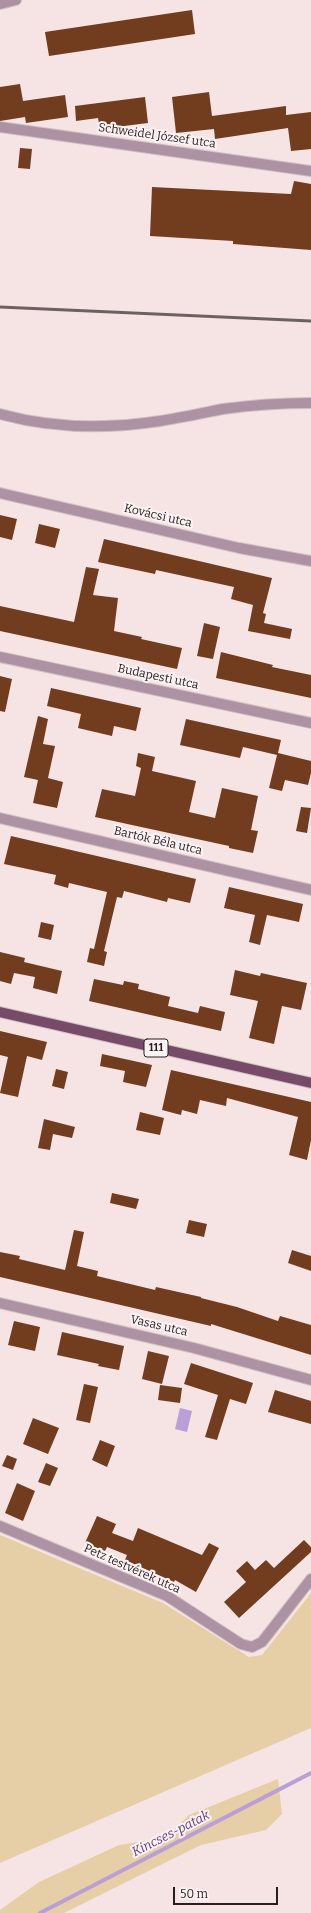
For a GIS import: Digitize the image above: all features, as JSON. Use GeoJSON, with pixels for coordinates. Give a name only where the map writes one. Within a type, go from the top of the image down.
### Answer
{"type":"FeatureCollection","features":[{"type":"Feature","properties":{"kind":"main road","name":"111"},"geometry":{"type":"LineString","coordinates":[[0,1012],[311,1083]]}},
{"type":"Feature","properties":{"kind":"street"},"geometry":{"type":"LineString","coordinates":[[0,4],[16,0]]}},
{"type":"Feature","properties":{"kind":"street","name":"Schweidel József utca"},"geometry":{"type":"LineString","coordinates":[[0,127],[311,170]]}},
{"type":"Feature","properties":{"kind":"street"},"geometry":{"type":"LineString","coordinates":[[0,414],[23,420],[48,423],[111,426],[161,421],[256,405],[311,403]]}},
{"type":"Feature","properties":{"kind":"street","name":"Kovácsi utca"},"geometry":{"type":"LineString","coordinates":[[0,493],[239,548],[311,561]]}},
{"type":"Feature","properties":{"kind":"street","name":"Budapesti utca"},"geometry":{"type":"LineString","coordinates":[[0,657],[311,723]]}},
{"type":"Feature","properties":{"kind":"street","name":"Bartók Béla utca"},"geometry":{"type":"LineString","coordinates":[[0,818],[311,890]]}},
{"type":"Feature","properties":{"kind":"street","name":"Vasas utca"},"geometry":{"type":"LineString","coordinates":[[0,1303],[194,1348],[311,1380]]}},
{"type":"Feature","properties":{"kind":"street","name":"Petz testvérek utca"},"geometry":{"type":"LineString","coordinates":[[0,1526],[168,1596],[241,1644],[252,1647],[262,1642],[311,1579]]}},
{"type":"Feature","properties":{"kind":"shaded area"},"geometry":{"type":"Polygon","coordinates":[[[180,1408],[192,1411],[187,1432],[175,1429],[180,1408]]]}},
{"type":"Feature","properties":{"kind":"shaded area"},"geometry":{"type":"Polygon","coordinates":[[[0,1535],[163,1603],[249,1657],[262,1655],[311,1593],[311,1728],[0,1863],[0,1535]]]}},
{"type":"Feature","properties":{"kind":"shaded area"},"geometry":{"type":"Polygon","coordinates":[[[278,1779],[282,1814],[266,1830],[201,1845],[64,1913],[0,1913],[0,1910],[39,1882],[119,1845],[165,1838],[189,1815],[278,1779]]]}},
{"type":"Feature","properties":{"kind":"building"},"geometry":{"type":"Polygon","coordinates":[[[192,10],[195,34],[49,56],[45,32],[192,10]]]}},
{"type":"Feature","properties":{"kind":"building"},"geometry":{"type":"Polygon","coordinates":[[[20,84],[23,101],[65,95],[68,117],[26,123],[25,117],[0,121],[0,87],[20,84]]]}},
{"type":"Feature","properties":{"kind":"building"},"geometry":{"type":"Polygon","coordinates":[[[209,92],[212,116],[286,106],[286,115],[311,112],[311,149],[291,151],[288,128],[215,139],[214,129],[176,133],[172,97],[209,92]]]}},
{"type":"Feature","properties":{"kind":"building"},"geometry":{"type":"Polygon","coordinates":[[[145,97],[148,123],[100,129],[98,118],[76,121],[75,106],[145,97]]]}},
{"type":"Feature","properties":{"kind":"building"},"geometry":{"type":"Polygon","coordinates":[[[20,148],[32,149],[30,169],[18,168],[20,148]]]}},
{"type":"Feature","properties":{"kind":"building"},"geometry":{"type":"Polygon","coordinates":[[[294,181],[311,184],[311,250],[233,244],[233,241],[150,236],[152,187],[291,194],[294,181]]]}},
{"type":"Feature","properties":{"kind":"building"},"geometry":{"type":"Polygon","coordinates":[[[0,515],[17,519],[12,540],[0,537],[0,515]]]}},
{"type":"Feature","properties":{"kind":"building"},"geometry":{"type":"Polygon","coordinates":[[[39,524],[60,529],[55,548],[35,543],[39,524]]]}},
{"type":"Feature","properties":{"kind":"building"},"geometry":{"type":"Polygon","coordinates":[[[104,539],[272,578],[263,613],[266,614],[264,623],[292,629],[290,639],[248,631],[253,605],[231,599],[234,587],[156,570],[155,574],[98,562],[104,539]]]}},
{"type":"Feature","properties":{"kind":"building"},"geometry":{"type":"Polygon","coordinates":[[[86,567],[99,569],[93,595],[118,598],[114,631],[142,637],[141,639],[182,648],[177,669],[0,631],[0,606],[74,622],[86,567]]]}},
{"type":"Feature","properties":{"kind":"building"},"geometry":{"type":"Polygon","coordinates":[[[204,623],[220,627],[213,659],[197,656],[204,623]]]}},
{"type":"Feature","properties":{"kind":"building"},"geometry":{"type":"Polygon","coordinates":[[[221,652],[273,665],[272,667],[311,675],[311,698],[216,678],[221,652]]]}},
{"type":"Feature","properties":{"kind":"building"},"geometry":{"type":"Polygon","coordinates":[[[0,676],[12,679],[5,712],[0,711],[0,676]]]}},
{"type":"Feature","properties":{"kind":"building"},"geometry":{"type":"Polygon","coordinates":[[[51,688],[141,708],[136,731],[114,726],[112,736],[78,728],[81,714],[47,706],[51,688]]]}},
{"type":"Feature","properties":{"kind":"building"},"geometry":{"type":"Polygon","coordinates":[[[38,716],[48,719],[43,744],[55,746],[48,778],[63,782],[57,808],[33,803],[38,780],[24,777],[38,716]]]}},
{"type":"Feature","properties":{"kind":"building"},"geometry":{"type":"Polygon","coordinates":[[[186,719],[281,740],[278,753],[311,761],[311,773],[308,785],[285,780],[282,791],[269,788],[277,755],[243,747],[240,758],[180,745],[186,719]]]}},
{"type":"Feature","properties":{"kind":"building"},"geometry":{"type":"Polygon","coordinates":[[[138,753],[155,757],[152,771],[196,781],[189,812],[215,818],[222,788],[258,796],[251,830],[258,831],[253,853],[229,848],[229,846],[95,817],[102,789],[135,796],[141,768],[136,766],[138,753]]]}},
{"type":"Feature","properties":{"kind":"building"},"geometry":{"type":"Polygon","coordinates":[[[301,807],[311,808],[307,833],[296,831],[301,807]]]}},
{"type":"Feature","properties":{"kind":"building"},"geometry":{"type":"Polygon","coordinates":[[[11,836],[196,879],[190,903],[168,898],[167,902],[124,891],[122,898],[117,897],[104,951],[107,952],[104,966],[87,962],[90,948],[94,949],[107,892],[69,883],[68,888],[54,884],[56,875],[4,864],[11,836]]]}},
{"type":"Feature","properties":{"kind":"building"},"geometry":{"type":"Polygon","coordinates":[[[229,887],[303,904],[299,922],[267,915],[260,945],[249,942],[255,915],[224,908],[229,887]]]}},
{"type":"Feature","properties":{"kind":"building"},"geometry":{"type":"Polygon","coordinates":[[[41,922],[54,925],[51,940],[38,937],[41,922]]]}},
{"type":"Feature","properties":{"kind":"building"},"geometry":{"type":"Polygon","coordinates":[[[0,952],[25,958],[24,962],[62,971],[57,994],[33,988],[35,977],[14,973],[11,984],[0,981],[0,952]]]}},
{"type":"Feature","properties":{"kind":"building"},"geometry":{"type":"Polygon","coordinates":[[[235,970],[260,976],[261,973],[307,983],[301,1010],[282,1006],[274,1044],[249,1038],[258,1001],[230,995],[235,970]]]}},
{"type":"Feature","properties":{"kind":"building"},"geometry":{"type":"Polygon","coordinates":[[[94,979],[123,985],[124,981],[139,984],[138,989],[170,997],[168,1006],[198,1013],[200,1006],[225,1012],[221,1031],[89,1001],[94,979]]]}},
{"type":"Feature","properties":{"kind":"building"},"geometry":{"type":"Polygon","coordinates":[[[0,1031],[47,1042],[42,1060],[27,1056],[18,1097],[0,1093],[8,1057],[0,1055],[0,1031]]]}},
{"type":"Feature","properties":{"kind":"building"},"geometry":{"type":"Polygon","coordinates":[[[102,1054],[152,1065],[146,1087],[123,1082],[125,1071],[100,1066],[102,1054]]]}},
{"type":"Feature","properties":{"kind":"building"},"geometry":{"type":"Polygon","coordinates":[[[56,1069],[68,1072],[64,1089],[52,1086],[56,1069]]]}},
{"type":"Feature","properties":{"kind":"building"},"geometry":{"type":"Polygon","coordinates":[[[171,1070],[311,1102],[311,1140],[307,1160],[289,1155],[298,1117],[227,1098],[226,1106],[200,1100],[197,1114],[182,1110],[181,1115],[162,1110],[171,1070]]]}},
{"type":"Feature","properties":{"kind":"building"},"geometry":{"type":"Polygon","coordinates":[[[140,1112],[164,1118],[160,1135],[136,1130],[140,1112]]]}},
{"type":"Feature","properties":{"kind":"building"},"geometry":{"type":"Polygon","coordinates":[[[44,1119],[75,1127],[72,1138],[53,1134],[50,1150],[38,1148],[44,1119]]]}},
{"type":"Feature","properties":{"kind":"building"},"geometry":{"type":"Polygon","coordinates":[[[112,1193],[139,1199],[136,1209],[110,1203],[112,1193]]]}},
{"type":"Feature","properties":{"kind":"building"},"geometry":{"type":"Polygon","coordinates":[[[189,1220],[207,1224],[204,1237],[186,1233],[189,1220]]]}},
{"type":"Feature","properties":{"kind":"building"},"geometry":{"type":"Polygon","coordinates":[[[74,1230],[84,1232],[77,1266],[98,1271],[97,1276],[155,1290],[156,1287],[201,1297],[278,1321],[280,1316],[311,1325],[311,1355],[211,1324],[211,1326],[0,1277],[0,1252],[20,1256],[19,1259],[65,1270],[74,1230]]]}},
{"type":"Feature","properties":{"kind":"building"},"geometry":{"type":"Polygon","coordinates":[[[292,1250],[311,1256],[311,1271],[288,1263],[292,1250]]]}},
{"type":"Feature","properties":{"kind":"building"},"geometry":{"type":"Polygon","coordinates":[[[14,1321],[40,1327],[35,1351],[8,1345],[14,1321]]]}},
{"type":"Feature","properties":{"kind":"building"},"geometry":{"type":"Polygon","coordinates":[[[62,1332],[124,1346],[119,1370],[57,1355],[62,1332]]]}},
{"type":"Feature","properties":{"kind":"building"},"geometry":{"type":"Polygon","coordinates":[[[148,1351],[169,1356],[162,1384],[142,1379],[148,1351]]]}},
{"type":"Feature","properties":{"kind":"building"},"geometry":{"type":"Polygon","coordinates":[[[191,1363],[253,1383],[246,1404],[230,1399],[217,1440],[205,1437],[218,1395],[184,1384],[191,1363]]]}},
{"type":"Feature","properties":{"kind":"building"},"geometry":{"type":"Polygon","coordinates":[[[84,1384],[98,1387],[90,1423],[76,1420],[84,1384]]]}},
{"type":"Feature","properties":{"kind":"building"},"geometry":{"type":"Polygon","coordinates":[[[160,1385],[182,1388],[180,1403],[158,1400],[160,1385]]]}},
{"type":"Feature","properties":{"kind":"building"},"geometry":{"type":"Polygon","coordinates":[[[275,1390],[311,1401],[311,1424],[268,1412],[275,1390]]]}},
{"type":"Feature","properties":{"kind":"building"},"geometry":{"type":"Polygon","coordinates":[[[33,1418],[59,1428],[48,1454],[23,1444],[33,1418]]]}},
{"type":"Feature","properties":{"kind":"building"},"geometry":{"type":"Polygon","coordinates":[[[100,1440],[115,1446],[107,1467],[92,1460],[100,1440]]]}},
{"type":"Feature","properties":{"kind":"building"},"geometry":{"type":"Polygon","coordinates":[[[7,1455],[17,1459],[13,1470],[2,1466],[7,1455]]]}},
{"type":"Feature","properties":{"kind":"building"},"geometry":{"type":"Polygon","coordinates":[[[46,1463],[58,1468],[50,1486],[38,1482],[46,1463]]]}},
{"type":"Feature","properties":{"kind":"building"},"geometry":{"type":"Polygon","coordinates":[[[17,1483],[35,1491],[23,1521],[5,1513],[17,1483]]]}},
{"type":"Feature","properties":{"kind":"building"},"geometry":{"type":"Polygon","coordinates":[[[97,1516],[116,1524],[112,1533],[133,1541],[138,1528],[202,1555],[209,1543],[219,1548],[196,1592],[175,1580],[174,1582],[125,1560],[127,1555],[107,1547],[105,1551],[85,1543],[97,1516]]]}},
{"type":"Feature","properties":{"kind":"building"},"geometry":{"type":"Polygon","coordinates":[[[304,1540],[311,1547],[311,1552],[239,1618],[224,1602],[246,1582],[236,1571],[247,1561],[255,1570],[266,1560],[274,1568],[304,1540]]]}},
{"type":"Feature","properties":{"kind":"waterway","name":"Kincses-patak"},"geometry":{"type":"LineString","coordinates":[[40,1913],[311,1773]]}},
{"type":"Feature","properties":{"kind":"railway"},"geometry":{"type":"LineString","coordinates":[[0,307],[311,321]]}}]}
